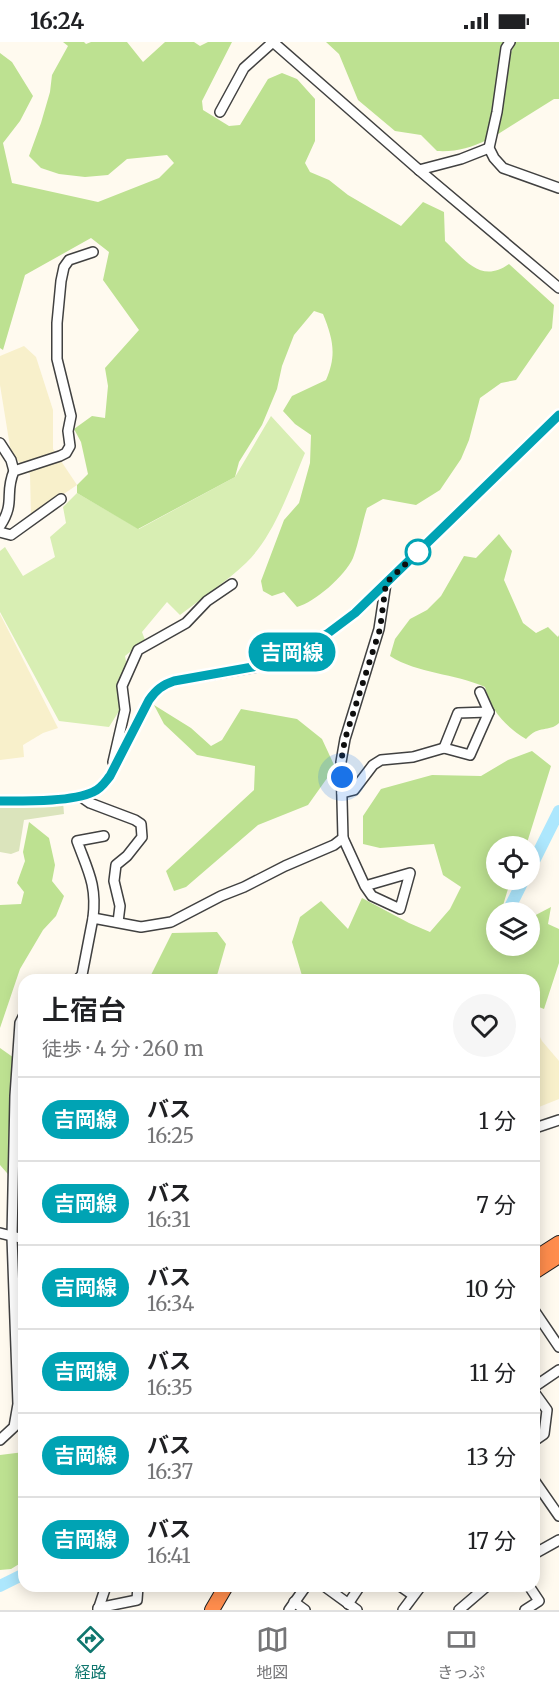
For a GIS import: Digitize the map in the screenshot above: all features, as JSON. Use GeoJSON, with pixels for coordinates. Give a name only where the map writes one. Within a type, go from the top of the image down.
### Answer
{"type":"FeatureCollection","features":[{"type":"Feature","properties":{"kind":"highway"},"geometry":{"type":"LineString","coordinates":[[540,1255],[559,1244]]}},
{"type":"Feature","properties":{"kind":"highway"},"geometry":{"type":"LineString","coordinates":[[540,1268],[559,1256]]}},
{"type":"Feature","properties":{"kind":"highway"},"geometry":{"type":"LineString","coordinates":[[212,1610],[222,1592]]}},
{"type":"Feature","properties":{"kind":"highway"},"geometry":{"type":"LineString","coordinates":[[223,1610],[233,1592]]}},
{"type":"Feature","properties":{"kind":"street"},"geometry":{"type":"LineString","coordinates":[[220,112],[244,68],[273,42],[419,171],[559,288]]}},
{"type":"Feature","properties":{"kind":"street"},"geometry":{"type":"LineString","coordinates":[[510,42],[506,48],[497,112],[489,147],[494,158],[503,168],[559,188]]}},
{"type":"Feature","properties":{"kind":"street"},"geometry":{"type":"LineString","coordinates":[[419,171],[460,159],[489,147]]}},
{"type":"Feature","properties":{"kind":"street"},"geometry":{"type":"LineString","coordinates":[[14,471],[60,456],[66,453],[70,446],[68,431],[71,416],[57,359],[57,323],[61,281],[64,267],[69,260],[93,252]]}},
{"type":"Feature","properties":{"kind":"street"},"geometry":{"type":"LineString","coordinates":[[0,801],[80,796],[94,792],[103,786],[110,776],[146,705],[164,684],[269,664],[340,625],[559,415]]}},
{"type":"Feature","properties":{"kind":"street"},"geometry":{"type":"LineString","coordinates":[[0,443],[11,460],[14,471],[9,482],[8,515],[0,526]]}},
{"type":"Feature","properties":{"kind":"street"},"geometry":{"type":"LineString","coordinates":[[0,532],[12,535],[61,499]]}},
{"type":"Feature","properties":{"kind":"street"},"geometry":{"type":"LineString","coordinates":[[365,886],[410,873],[400,909],[372,896],[365,886],[344,838],[341,762],[345,739],[380,629],[386,583]]}},
{"type":"Feature","properties":{"kind":"street"},"geometry":{"type":"LineString","coordinates":[[110,776],[125,710],[122,686],[138,650],[186,623],[207,601],[232,584]]}},
{"type":"Feature","properties":{"kind":"street"},"geometry":{"type":"LineString","coordinates":[[342,793],[354,790],[373,765],[381,760],[413,757],[444,748],[471,755],[489,712],[480,692]]}},
{"type":"Feature","properties":{"kind":"street"},"geometry":{"type":"LineString","coordinates":[[444,748],[458,713],[489,712]]}},
{"type":"Feature","properties":{"kind":"street"},"geometry":{"type":"LineString","coordinates":[[80,796],[90,803],[135,819],[141,824],[142,837],[127,856],[116,865],[114,881],[120,906],[118,922]]}},
{"type":"Feature","properties":{"kind":"street"},"geometry":{"type":"LineString","coordinates":[[82,974],[96,899],[94,886],[77,841],[104,836]]}},
{"type":"Feature","properties":{"kind":"street"},"geometry":{"type":"LineString","coordinates":[[93,918],[141,927],[171,922],[221,896],[334,845],[344,838]]}},
{"type":"Feature","properties":{"kind":"street"},"geometry":{"type":"LineString","coordinates":[[18,1052],[4,1234],[18,1380]]}},
{"type":"Feature","properties":{"kind":"street"},"geometry":{"type":"LineString","coordinates":[[540,1128],[559,1120]]}},
{"type":"Feature","properties":{"kind":"street"},"geometry":{"type":"LineString","coordinates":[[540,1319],[559,1347]]}},
{"type":"Feature","properties":{"kind":"street"},"geometry":{"type":"LineString","coordinates":[[540,1383],[559,1370]]}},
{"type":"Feature","properties":{"kind":"street"},"geometry":{"type":"LineString","coordinates":[[0,1440],[14,1427],[18,1397]]}},
{"type":"Feature","properties":{"kind":"street"},"geometry":{"type":"LineString","coordinates":[[540,1400],[547,1410],[544,1434],[540,1437]]}},
{"type":"Feature","properties":{"kind":"street"},"geometry":{"type":"LineString","coordinates":[[9,1432],[18,1431]]}},
{"type":"Feature","properties":{"kind":"street"},"geometry":{"type":"LineString","coordinates":[[540,1489],[559,1516]]}},
{"type":"Feature","properties":{"kind":"street"},"geometry":{"type":"LineString","coordinates":[[540,1551],[559,1540]]}},
{"type":"Feature","properties":{"kind":"street"},"geometry":{"type":"LineString","coordinates":[[98,1609],[104,1592]]}},
{"type":"Feature","properties":{"kind":"street"},"geometry":{"type":"LineString","coordinates":[[98,1609],[137,1599],[138,1592]]}},
{"type":"Feature","properties":{"kind":"street"},"geometry":{"type":"LineString","coordinates":[[302,1592],[291,1606],[305,1610]]}},
{"type":"Feature","properties":{"kind":"street"},"geometry":{"type":"LineString","coordinates":[[332,1592],[357,1610]]}},
{"type":"Feature","properties":{"kind":"street"},"geometry":{"type":"LineString","coordinates":[[348,1604],[356,1592]]}},
{"type":"Feature","properties":{"kind":"street"},"geometry":{"type":"LineString","coordinates":[[409,1592],[413,1595]]}},
{"type":"Feature","properties":{"kind":"street"},"geometry":{"type":"LineString","coordinates":[[403,1610],[416,1592]]}},
{"type":"Feature","properties":{"kind":"street"},"geometry":{"type":"LineString","coordinates":[[459,1610],[480,1592]]}},
{"type":"Feature","properties":{"kind":"street"},"geometry":{"type":"LineString","coordinates":[[525,1610],[539,1601],[533,1592]]}},
{"type":"Feature","properties":{"kind":"shaded area"},"geometry":{"type":"Polygon","coordinates":[[[24,346],[36,357],[53,410],[53,449],[77,485],[31,516],[30,474],[11,453],[0,385],[0,356],[24,346]]]}},
{"type":"Feature","properties":{"kind":"shaded area"},"geometry":{"type":"Polygon","coordinates":[[[0,614],[58,728],[43,733],[23,745],[24,757],[0,760],[0,614]]]}},
{"type":"Feature","properties":{"kind":"shaded area"},"geometry":{"type":"Polygon","coordinates":[[[540,1037],[559,1061],[559,1099],[540,1107],[540,1037]]]}},
{"type":"Feature","properties":{"kind":"green space"},"geometry":{"type":"Polygon","coordinates":[[[63,42],[84,42],[86,44],[127,42],[143,62],[165,42],[194,42],[200,46],[208,42],[232,42],[202,101],[203,110],[229,126],[240,125],[268,79],[282,73],[297,79],[315,99],[315,141],[305,163],[310,172],[329,180],[348,195],[401,226],[423,202],[444,212],[445,241],[467,262],[482,271],[490,272],[509,264],[554,305],[552,328],[516,380],[501,383],[480,398],[469,440],[461,459],[440,490],[416,505],[383,499],[367,508],[355,552],[349,565],[329,587],[312,600],[297,607],[284,592],[272,596],[263,591],[261,581],[284,520],[299,503],[310,463],[311,435],[295,424],[283,411],[292,396],[326,380],[333,355],[329,331],[323,314],[314,311],[294,335],[282,366],[277,389],[262,425],[239,462],[235,477],[138,529],[77,493],[77,485],[88,474],[81,442],[74,429],[92,416],[105,418],[108,386],[105,368],[139,330],[103,280],[109,252],[91,238],[25,275],[3,350],[0,348],[0,53],[12,62],[33,96],[20,121],[3,143],[12,183],[98,202],[159,178],[174,163],[167,155],[127,159],[108,175],[85,177],[59,174],[41,168],[29,156],[50,92],[52,75],[68,46],[63,42]]]}},
{"type":"Feature","properties":{"kind":"green space"},"geometry":{"type":"Polygon","coordinates":[[[326,42],[506,42],[487,140],[463,149],[437,151],[421,135],[395,131],[358,100],[339,54],[326,42]]]}},
{"type":"Feature","properties":{"kind":"green space"},"geometry":{"type":"Polygon","coordinates":[[[515,42],[559,42],[559,99],[554,99],[495,136],[507,63],[515,42]]]}},
{"type":"Feature","properties":{"kind":"green space"},"geometry":{"type":"Polygon","coordinates":[[[271,416],[305,453],[273,526],[256,552],[230,577],[180,615],[167,602],[142,632],[145,640],[125,656],[127,666],[117,691],[121,708],[109,727],[59,721],[0,612],[0,551],[5,547],[23,576],[55,557],[50,537],[66,523],[63,507],[77,493],[139,529],[235,477],[271,416]]]}},
{"type":"Feature","properties":{"kind":"green space"},"geometry":{"type":"Polygon","coordinates":[[[499,534],[512,551],[504,580],[523,623],[536,633],[548,627],[558,637],[559,635],[559,723],[531,734],[526,739],[512,729],[495,711],[485,687],[424,670],[390,656],[395,639],[410,619],[427,610],[441,596],[464,556],[476,558],[499,534]]]}},
{"type":"Feature","properties":{"kind":"green space"},"geometry":{"type":"Polygon","coordinates":[[[154,705],[191,728],[211,746],[222,740],[241,709],[297,719],[322,739],[335,767],[308,805],[258,825],[186,887],[174,891],[166,871],[254,790],[255,766],[197,755],[164,724],[154,705]]]}},
{"type":"Feature","properties":{"kind":"green space"},"geometry":{"type":"Polygon","coordinates":[[[532,751],[551,766],[529,836],[486,836],[486,890],[508,890],[504,902],[486,902],[486,956],[540,956],[540,913],[551,907],[548,924],[559,929],[559,963],[544,1009],[540,1007],[540,974],[302,974],[292,942],[300,917],[321,901],[348,929],[362,898],[430,932],[450,909],[461,887],[443,875],[434,844],[380,848],[363,844],[363,816],[381,789],[432,775],[481,776],[508,760],[532,751]]]}},
{"type":"Feature","properties":{"kind":"green space"},"geometry":{"type":"Polygon","coordinates":[[[63,801],[64,814],[24,820],[19,851],[11,854],[0,852],[0,806],[23,806],[63,801]]]}},
{"type":"Feature","properties":{"kind":"green space"},"geometry":{"type":"Polygon","coordinates":[[[29,822],[49,838],[55,865],[52,881],[64,896],[56,916],[43,930],[20,969],[0,1028],[0,905],[21,904],[24,892],[17,883],[25,861],[23,852],[29,822]]]}},
{"type":"Feature","properties":{"kind":"green space"},"geometry":{"type":"Polygon","coordinates":[[[217,932],[226,944],[217,974],[152,974],[172,933],[217,932]]]}},
{"type":"Feature","properties":{"kind":"green space"},"geometry":{"type":"Polygon","coordinates":[[[0,1048],[18,1061],[18,1186],[0,1165],[0,1048]]]}},
{"type":"Feature","properties":{"kind":"green space"},"geometry":{"type":"Polygon","coordinates":[[[18,1453],[18,1565],[11,1569],[0,1570],[0,1455],[18,1453]]]}},
{"type":"Feature","properties":{"kind":"waterway"},"geometry":{"type":"LineString","coordinates":[[540,849],[559,811]]}},
{"type":"Feature","properties":{"kind":"waterway"},"geometry":{"type":"LineString","coordinates":[[512,902],[518,890]]}},
{"type":"Feature","properties":{"kind":"waterway"},"geometry":{"type":"LineString","coordinates":[[0,1586],[18,1577]]}},
{"type":"Feature","properties":{"kind":"bus line","name":"吉岡線"},"geometry":{"type":"LineString","coordinates":[[0,801],[50,799],[94,792],[103,786],[110,776],[142,711],[164,684],[269,664],[327,634],[355,613],[559,415]]}},
{"type":"Feature","properties":{"kind":"route"},"geometry":{"type":"LineString","coordinates":[[342,777],[341,762],[345,739],[380,629],[386,583],[418,552]]}}]}
